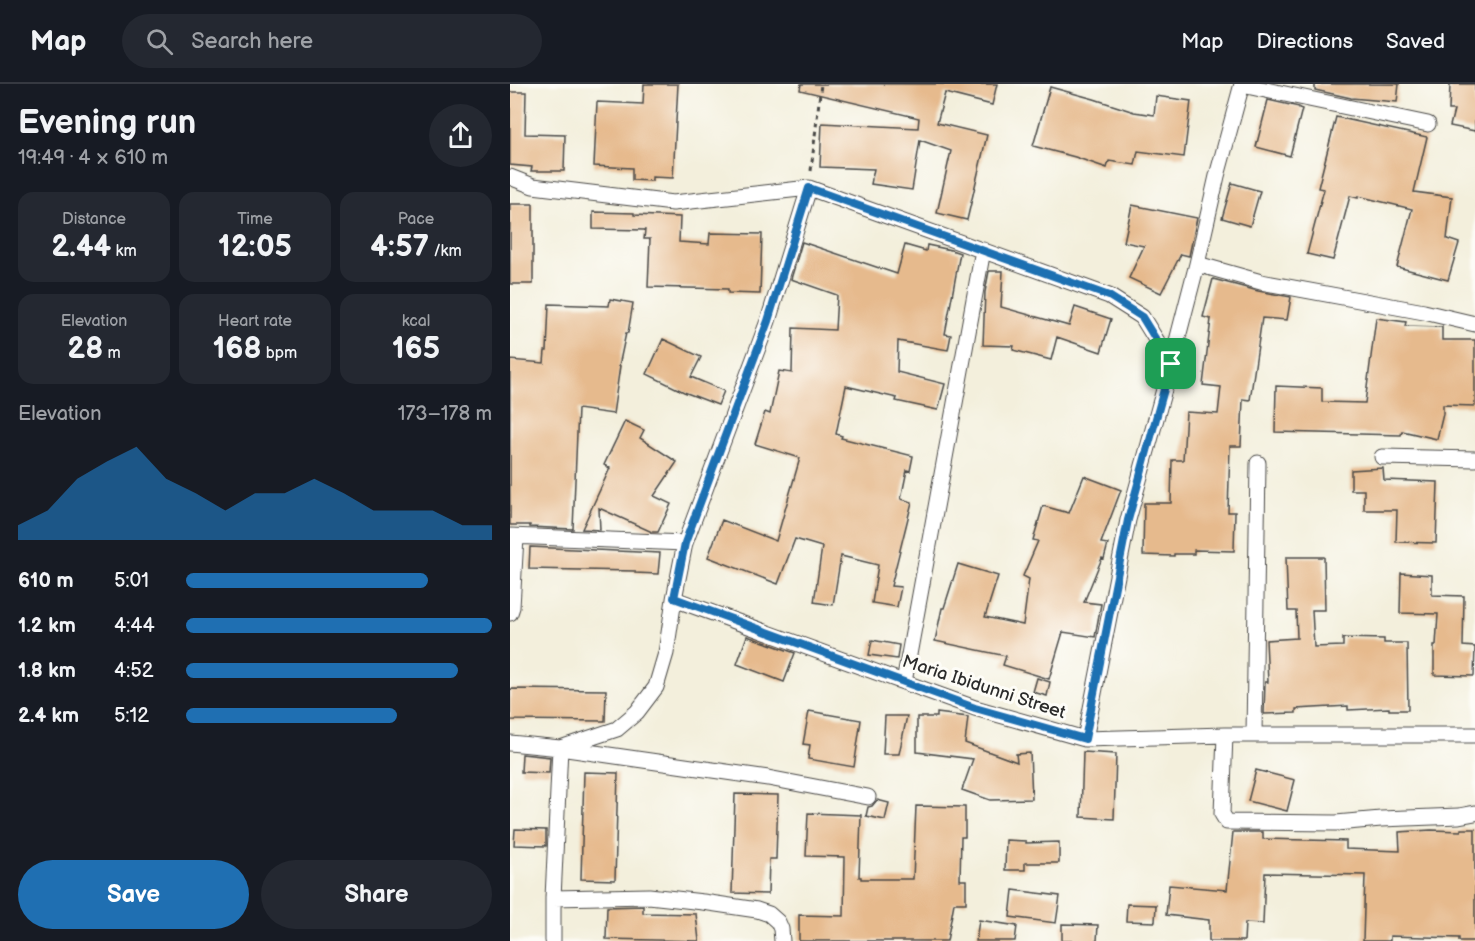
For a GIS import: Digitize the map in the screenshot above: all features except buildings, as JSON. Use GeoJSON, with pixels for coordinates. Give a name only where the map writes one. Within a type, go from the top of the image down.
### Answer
{"type":"FeatureCollection","features":[{"type":"Feature","properties":{"kind":"street"},"geometry":{"type":"LineString","coordinates":[[1085,739],[1128,520],[1171,364],[1242,85],[1428,124]]}},
{"type":"Feature","properties":{"kind":"street"},"geometry":{"type":"LineString","coordinates":[[510,177],[533,186],[673,203],[809,188],[1109,296],[1142,317],[1171,364]]}},
{"type":"Feature","properties":{"kind":"street"},"geometry":{"type":"LineString","coordinates":[[560,748],[616,729],[637,712],[656,687],[666,653],[685,543],[768,321],[809,188]]}},
{"type":"Feature","properties":{"kind":"street"},"geometry":{"type":"LineString","coordinates":[[904,682],[983,250]]}},
{"type":"Feature","properties":{"kind":"street"},"geometry":{"type":"LineString","coordinates":[[1197,264],[1261,282],[1424,312],[1475,324]]}},
{"type":"Feature","properties":{"kind":"street"},"geometry":{"type":"LineString","coordinates":[[1382,457],[1475,459]]}},
{"type":"Feature","properties":{"kind":"street"},"geometry":{"type":"LineString","coordinates":[[1254,735],[1258,463]]}},
{"type":"Feature","properties":{"kind":"street"},"geometry":{"type":"LineString","coordinates":[[510,613],[513,536],[685,543]]}},
{"type":"Feature","properties":{"kind":"street","name":"Maria Ibidunni Street"},"geometry":{"type":"LineString","coordinates":[[674,598],[975,708],[1085,739],[1225,735],[1475,735]]}},
{"type":"Feature","properties":{"kind":"street"},"geometry":{"type":"LineString","coordinates":[[1225,735],[1222,814],[1227,822],[1336,823],[1459,816],[1475,813]]}},
{"type":"Feature","properties":{"kind":"street"},"geometry":{"type":"LineString","coordinates":[[510,743],[768,778],[868,797]]}},
{"type":"Feature","properties":{"kind":"street"},"geometry":{"type":"LineString","coordinates":[[553,941],[560,748]]}},
{"type":"Feature","properties":{"kind":"street"},"geometry":{"type":"LineString","coordinates":[[553,898],[649,896],[757,910],[769,914],[778,922],[782,929],[782,941]]}},
{"type":"Feature","properties":{"kind":"path"},"geometry":{"type":"LineString","coordinates":[[809,188],[821,84]]}},
{"type":"Feature","properties":{"kind":"route"},"geometry":{"type":"LineString","coordinates":[[809,188],[1109,296],[1142,317],[1171,364],[1128,520],[1085,739],[975,708],[674,598],[685,543],[768,321],[809,188]]}}]}
